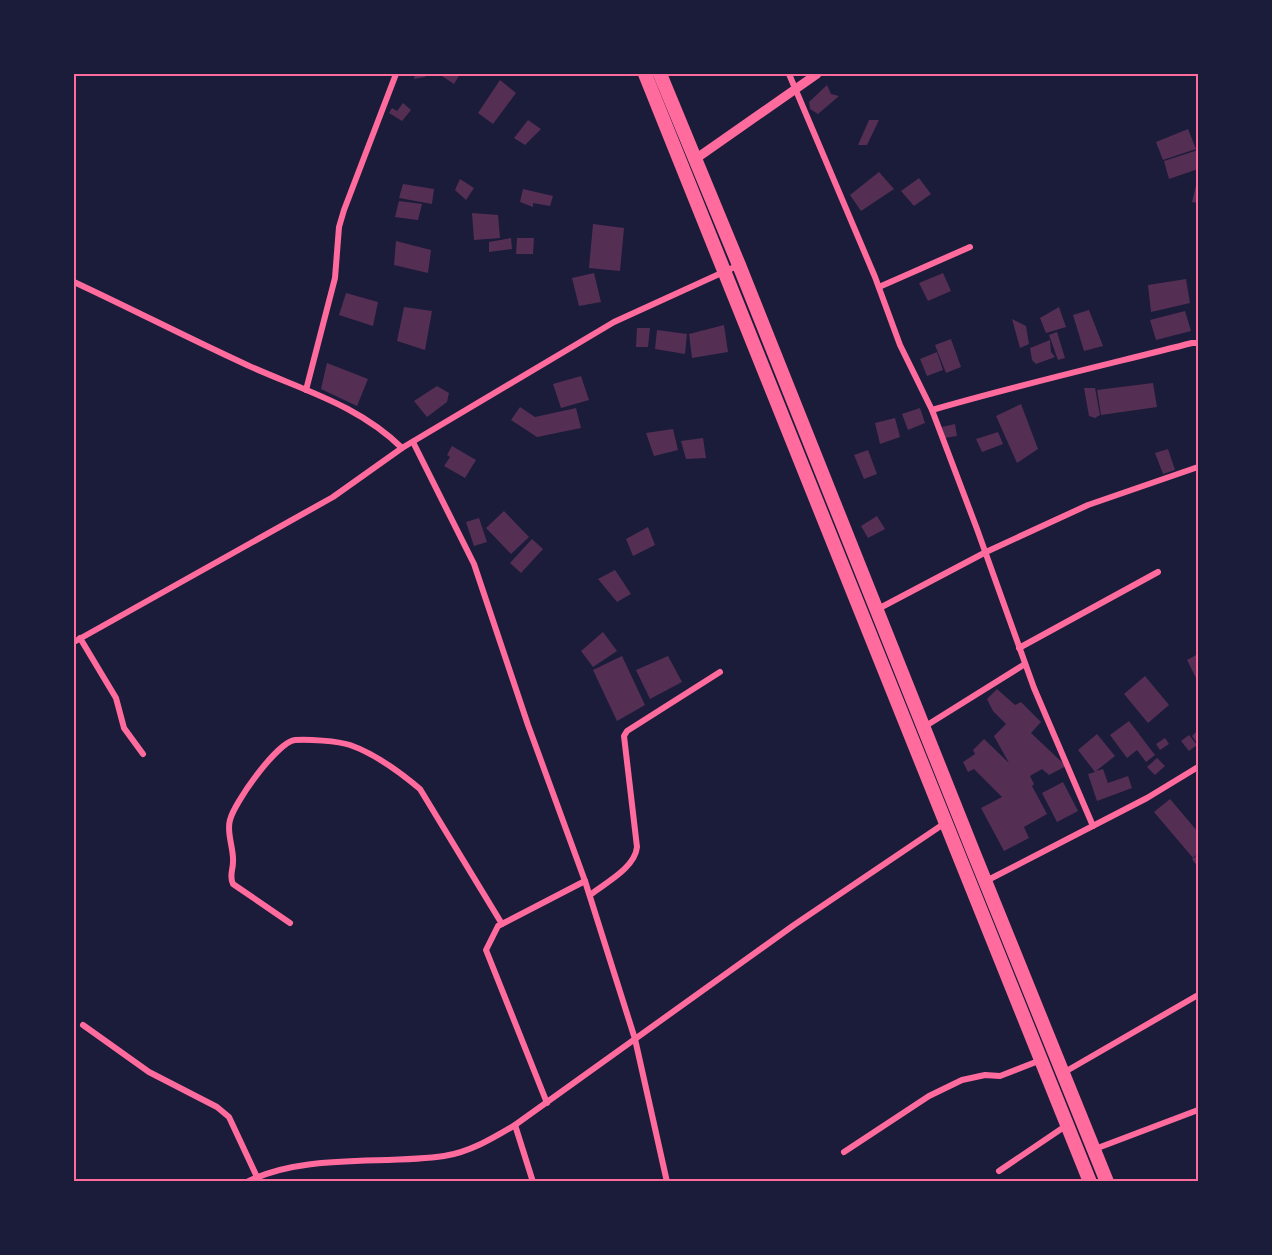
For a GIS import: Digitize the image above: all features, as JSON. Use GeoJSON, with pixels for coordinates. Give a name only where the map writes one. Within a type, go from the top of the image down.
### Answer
{"type":"FeatureCollection","features":[{"type":"Feature","properties":{"kind":"highway"},"geometry":{"type":"LineString","coordinates":[[645,74],[911,735],[985,881],[1107,1182]]}},
{"type":"Feature","properties":{"kind":"highway"},"geometry":{"type":"LineString","coordinates":[[660,74],[739,265],[923,727],[952,818],[1041,1060],[1090,1182]]}},
{"type":"Feature","properties":{"kind":"street"},"geometry":{"type":"LineString","coordinates":[[306,390],[335,278],[339,227],[396,74]]}},
{"type":"Feature","properties":{"kind":"street"},"geometry":{"type":"LineString","coordinates":[[789,74],[879,287],[900,345],[932,410],[986,552],[1025,664],[1093,826]]}},
{"type":"Feature","properties":{"kind":"street"},"geometry":{"type":"LineString","coordinates":[[694,160],[818,74]]}},
{"type":"Feature","properties":{"kind":"street"},"geometry":{"type":"LineString","coordinates":[[879,287],[970,247]]}},
{"type":"Feature","properties":{"kind":"street"},"geometry":{"type":"LineString","coordinates":[[74,642],[333,497],[402,448],[614,322],[739,265]]}},
{"type":"Feature","properties":{"kind":"street"},"geometry":{"type":"LineString","coordinates":[[74,282],[195,341],[348,407],[369,419],[402,448]]}},
{"type":"Feature","properties":{"kind":"street"},"geometry":{"type":"LineString","coordinates":[[932,410],[1019,384],[1115,364],[1198,343]]}},
{"type":"Feature","properties":{"kind":"street"},"geometry":{"type":"LineString","coordinates":[[412,442],[474,564],[528,725],[590,895],[635,1040],[667,1182]]}},
{"type":"Feature","properties":{"kind":"street"},"geometry":{"type":"LineString","coordinates":[[876,610],[986,552],[1088,506],[1198,466]]}},
{"type":"Feature","properties":{"kind":"street"},"geometry":{"type":"LineString","coordinates":[[1020,648],[1158,572]]}},
{"type":"Feature","properties":{"kind":"street"},"geometry":{"type":"LineString","coordinates":[[80,638],[116,698],[124,728],[143,754]]}},
{"type":"Feature","properties":{"kind":"street"},"geometry":{"type":"LineString","coordinates":[[911,735],[1025,664]]}},
{"type":"Feature","properties":{"kind":"street"},"geometry":{"type":"LineString","coordinates":[[590,895],[636,856],[637,847],[624,736],[627,730],[720,672]]}},
{"type":"Feature","properties":{"kind":"street"},"geometry":{"type":"LineString","coordinates":[[290,923],[233,884],[231,879],[234,859],[229,824],[233,810],[273,754],[285,743],[294,740],[347,744],[406,777],[420,789],[502,924]]}},
{"type":"Feature","properties":{"kind":"street"},"geometry":{"type":"LineString","coordinates":[[985,881],[1147,798],[1198,767]]}},
{"type":"Feature","properties":{"kind":"street"},"geometry":{"type":"LineString","coordinates":[[247,1182],[257,1177],[304,1165],[446,1156],[478,1146],[547,1103],[794,925],[952,818]]}},
{"type":"Feature","properties":{"kind":"street"},"geometry":{"type":"LineString","coordinates":[[547,1103],[486,950],[498,926],[585,881]]}},
{"type":"Feature","properties":{"kind":"street"},"geometry":{"type":"LineString","coordinates":[[1049,1081],[1198,995]]}},
{"type":"Feature","properties":{"kind":"street"},"geometry":{"type":"LineString","coordinates":[[83,1025],[149,1072],[217,1107],[229,1117],[257,1177]]}},
{"type":"Feature","properties":{"kind":"street"},"geometry":{"type":"LineString","coordinates":[[844,1152],[929,1096],[954,1084],[985,1075],[1000,1076],[1055,1054]]}},
{"type":"Feature","properties":{"kind":"street"},"geometry":{"type":"LineString","coordinates":[[1094,1149],[1198,1110]]}},
{"type":"Feature","properties":{"kind":"street"},"geometry":{"type":"LineString","coordinates":[[515,1125],[533,1182]]}},
{"type":"Feature","properties":{"kind":"street"},"geometry":{"type":"LineString","coordinates":[[999,1170],[1067,1125]]}},
{"type":"Feature","properties":{"kind":"building"},"geometry":{"type":"Polygon","coordinates":[[[415,74],[427,74],[425,77],[414,79],[415,74]]]}},
{"type":"Feature","properties":{"kind":"building"},"geometry":{"type":"Polygon","coordinates":[[[439,74],[460,74],[454,84],[439,74]]]}},
{"type":"Feature","properties":{"kind":"building"},"geometry":{"type":"Polygon","coordinates":[[[500,80],[516,93],[493,124],[478,113],[500,80]]]}},
{"type":"Feature","properties":{"kind":"building"},"geometry":{"type":"Polygon","coordinates":[[[827,85],[831,94],[839,96],[818,114],[810,109],[809,102],[827,85]]]}},
{"type":"Feature","properties":{"kind":"building"},"geometry":{"type":"Polygon","coordinates":[[[403,103],[411,110],[402,121],[389,113],[392,108],[397,111],[403,103]]]}},
{"type":"Feature","properties":{"kind":"building"},"geometry":{"type":"Polygon","coordinates":[[[528,120],[541,129],[525,145],[514,138],[528,120]]]}},
{"type":"Feature","properties":{"kind":"building"},"geometry":{"type":"Polygon","coordinates":[[[869,120],[879,120],[867,145],[858,145],[869,120]]]}},
{"type":"Feature","properties":{"kind":"building"},"geometry":{"type":"Polygon","coordinates":[[[1188,129],[1196,149],[1163,160],[1156,142],[1188,129]]]}},
{"type":"Feature","properties":{"kind":"building"},"geometry":{"type":"Polygon","coordinates":[[[1198,150],[1198,169],[1169,179],[1164,161],[1198,150]]]}},
{"type":"Feature","properties":{"kind":"building"},"geometry":{"type":"Polygon","coordinates":[[[879,172],[894,189],[861,211],[850,195],[879,172]]]}},
{"type":"Feature","properties":{"kind":"building"},"geometry":{"type":"Polygon","coordinates":[[[1198,177],[1198,203],[1192,202],[1198,177]]]}},
{"type":"Feature","properties":{"kind":"building"},"geometry":{"type":"Polygon","coordinates":[[[919,178],[931,194],[914,206],[901,191],[919,178]]]}},
{"type":"Feature","properties":{"kind":"building"},"geometry":{"type":"Polygon","coordinates":[[[460,179],[474,188],[466,200],[455,190],[460,179]]]}},
{"type":"Feature","properties":{"kind":"building"},"geometry":{"type":"Polygon","coordinates":[[[403,184],[434,189],[432,204],[399,198],[403,184]]]}},
{"type":"Feature","properties":{"kind":"building"},"geometry":{"type":"Polygon","coordinates":[[[523,189],[553,196],[550,206],[533,203],[533,207],[520,202],[523,189]]]}},
{"type":"Feature","properties":{"kind":"building"},"geometry":{"type":"Polygon","coordinates":[[[399,201],[422,204],[418,220],[395,217],[399,201]]]}},
{"type":"Feature","properties":{"kind":"building"},"geometry":{"type":"Polygon","coordinates":[[[472,213],[498,215],[500,238],[474,240],[472,213]]]}},
{"type":"Feature","properties":{"kind":"building"},"geometry":{"type":"Polygon","coordinates":[[[593,224],[624,228],[620,271],[589,268],[593,224]]]}},
{"type":"Feature","properties":{"kind":"building"},"geometry":{"type":"Polygon","coordinates":[[[511,238],[512,249],[489,252],[489,242],[511,238]]]}},
{"type":"Feature","properties":{"kind":"building"},"geometry":{"type":"Polygon","coordinates":[[[517,238],[534,238],[533,254],[516,254],[517,238]]]}},
{"type":"Feature","properties":{"kind":"building"},"geometry":{"type":"Polygon","coordinates":[[[396,241],[431,250],[428,273],[394,265],[396,241]]]}},
{"type":"Feature","properties":{"kind":"building"},"geometry":{"type":"Polygon","coordinates":[[[594,273],[601,302],[579,306],[572,278],[594,273]]]}},
{"type":"Feature","properties":{"kind":"building"},"geometry":{"type":"Polygon","coordinates":[[[943,273],[951,291],[928,301],[919,283],[943,273]]]}},
{"type":"Feature","properties":{"kind":"building"},"geometry":{"type":"Polygon","coordinates":[[[1186,279],[1190,303],[1151,312],[1148,285],[1186,279]]]}},
{"type":"Feature","properties":{"kind":"building"},"geometry":{"type":"Polygon","coordinates":[[[346,293],[378,302],[373,326],[339,315],[346,293]]]}},
{"type":"Feature","properties":{"kind":"building"},"geometry":{"type":"Polygon","coordinates":[[[404,307],[432,311],[425,350],[397,341],[404,307]]]}},
{"type":"Feature","properties":{"kind":"building"},"geometry":{"type":"Polygon","coordinates":[[[1059,307],[1066,327],[1046,333],[1040,318],[1059,307]]]}},
{"type":"Feature","properties":{"kind":"building"},"geometry":{"type":"Polygon","coordinates":[[[1089,310],[1103,346],[1084,351],[1073,315],[1089,310]]]}},
{"type":"Feature","properties":{"kind":"building"},"geometry":{"type":"Polygon","coordinates":[[[1185,311],[1191,331],[1156,340],[1150,320],[1185,311]]]}},
{"type":"Feature","properties":{"kind":"building"},"geometry":{"type":"Polygon","coordinates":[[[1012,319],[1026,326],[1029,344],[1020,348],[1012,319]]]}},
{"type":"Feature","properties":{"kind":"building"},"geometry":{"type":"Polygon","coordinates":[[[724,325],[728,352],[692,358],[689,334],[724,325]]]}},
{"type":"Feature","properties":{"kind":"building"},"geometry":{"type":"Polygon","coordinates":[[[637,328],[650,328],[648,347],[636,347],[637,328]]]}},
{"type":"Feature","properties":{"kind":"building"},"geometry":{"type":"Polygon","coordinates":[[[657,330],[687,334],[685,354],[655,349],[657,330]]]}},
{"type":"Feature","properties":{"kind":"building"},"geometry":{"type":"Polygon","coordinates":[[[1057,332],[1065,358],[1058,360],[1049,335],[1057,332]]]}},
{"type":"Feature","properties":{"kind":"building"},"geometry":{"type":"Polygon","coordinates":[[[951,339],[961,367],[946,373],[935,345],[951,339]]]}},
{"type":"Feature","properties":{"kind":"building"},"geometry":{"type":"Polygon","coordinates":[[[1050,340],[1051,352],[1055,357],[1036,364],[1032,360],[1030,348],[1050,340]]]}},
{"type":"Feature","properties":{"kind":"building"},"geometry":{"type":"Polygon","coordinates":[[[937,352],[943,370],[927,376],[920,359],[937,352]]]}},
{"type":"Feature","properties":{"kind":"building"},"geometry":{"type":"Polygon","coordinates":[[[327,363],[368,379],[357,406],[321,389],[327,363]]]}},
{"type":"Feature","properties":{"kind":"building"},"geometry":{"type":"Polygon","coordinates":[[[581,376],[589,400],[561,408],[553,384],[581,376]]]}},
{"type":"Feature","properties":{"kind":"building"},"geometry":{"type":"Polygon","coordinates":[[[1153,383],[1157,407],[1101,415],[1097,390],[1153,383]]]}},
{"type":"Feature","properties":{"kind":"building"},"geometry":{"type":"Polygon","coordinates":[[[437,386],[449,393],[447,402],[427,417],[414,401],[437,386]]]}},
{"type":"Feature","properties":{"kind":"building"},"geometry":{"type":"Polygon","coordinates":[[[1084,388],[1095,388],[1100,415],[1095,418],[1089,416],[1084,388]]]}},
{"type":"Feature","properties":{"kind":"building"},"geometry":{"type":"Polygon","coordinates":[[[1021,404],[1038,449],[1017,463],[996,416],[1021,404]]]}},
{"type":"Feature","properties":{"kind":"building"},"geometry":{"type":"Polygon","coordinates":[[[520,407],[535,417],[576,408],[581,428],[537,437],[511,420],[520,407]]]}},
{"type":"Feature","properties":{"kind":"building"},"geometry":{"type":"Polygon","coordinates":[[[920,408],[925,423],[908,430],[902,414],[920,408]]]}},
{"type":"Feature","properties":{"kind":"building"},"geometry":{"type":"Polygon","coordinates":[[[895,418],[900,437],[880,444],[875,423],[895,418]]]}},
{"type":"Feature","properties":{"kind":"building"},"geometry":{"type":"Polygon","coordinates":[[[955,424],[957,436],[945,438],[942,427],[955,424]]]}},
{"type":"Feature","properties":{"kind":"building"},"geometry":{"type":"Polygon","coordinates":[[[673,429],[678,450],[654,456],[646,433],[673,429]]]}},
{"type":"Feature","properties":{"kind":"building"},"geometry":{"type":"Polygon","coordinates":[[[998,432],[1003,444],[982,452],[976,439],[998,432]]]}},
{"type":"Feature","properties":{"kind":"building"},"geometry":{"type":"Polygon","coordinates":[[[703,438],[706,458],[686,459],[681,441],[703,438]]]}},
{"type":"Feature","properties":{"kind":"building"},"geometry":{"type":"Polygon","coordinates":[[[452,446],[476,460],[465,478],[444,466],[450,457],[447,455],[452,446]]]}},
{"type":"Feature","properties":{"kind":"building"},"geometry":{"type":"Polygon","coordinates":[[[1168,449],[1175,470],[1163,474],[1155,453],[1168,449]]]}},
{"type":"Feature","properties":{"kind":"building"},"geometry":{"type":"Polygon","coordinates":[[[868,450],[877,474],[864,479],[854,455],[868,450]]]}},
{"type":"Feature","properties":{"kind":"building"},"geometry":{"type":"Polygon","coordinates":[[[504,511],[529,537],[511,554],[486,528],[504,511]]]}},
{"type":"Feature","properties":{"kind":"building"},"geometry":{"type":"Polygon","coordinates":[[[877,516],[885,529],[868,538],[861,526],[877,516]]]}},
{"type":"Feature","properties":{"kind":"building"},"geometry":{"type":"Polygon","coordinates":[[[479,518],[487,542],[474,546],[466,522],[479,518]]]}},
{"type":"Feature","properties":{"kind":"building"},"geometry":{"type":"Polygon","coordinates":[[[648,527],[655,545],[633,556],[626,539],[648,527]]]}},
{"type":"Feature","properties":{"kind":"building"},"geometry":{"type":"Polygon","coordinates":[[[532,539],[543,549],[521,573],[510,563],[532,539]]]}},
{"type":"Feature","properties":{"kind":"building"},"geometry":{"type":"Polygon","coordinates":[[[615,570],[631,594],[617,602],[598,579],[615,570]]]}},
{"type":"Feature","properties":{"kind":"building"},"geometry":{"type":"Polygon","coordinates":[[[603,632],[617,651],[593,667],[581,651],[603,632]]]}},
{"type":"Feature","properties":{"kind":"building"},"geometry":{"type":"Polygon","coordinates":[[[1198,654],[1198,682],[1187,660],[1198,654]]]}},
{"type":"Feature","properties":{"kind":"building"},"geometry":{"type":"Polygon","coordinates":[[[622,656],[645,705],[617,721],[593,670],[622,656]]]}},
{"type":"Feature","properties":{"kind":"building"},"geometry":{"type":"Polygon","coordinates":[[[668,656],[682,682],[650,699],[636,670],[668,656]]]}},
{"type":"Feature","properties":{"kind":"building"},"geometry":{"type":"Polygon","coordinates":[[[1145,676],[1169,705],[1148,723],[1124,694],[1145,676]]]}},
{"type":"Feature","properties":{"kind":"building"},"geometry":{"type":"Polygon","coordinates":[[[997,689],[1015,705],[1021,702],[1041,722],[1031,733],[1066,766],[1049,775],[1042,769],[1030,776],[1034,784],[1032,786],[1047,814],[1024,827],[1029,838],[1004,851],[981,808],[1002,797],[974,769],[968,772],[963,762],[975,754],[973,750],[984,739],[1009,763],[994,736],[1006,724],[993,711],[987,699],[997,689]]]}},
{"type":"Feature","properties":{"kind":"building"},"geometry":{"type":"Polygon","coordinates":[[[1129,721],[1155,755],[1146,762],[1137,750],[1127,758],[1110,735],[1129,721]]]}},
{"type":"Feature","properties":{"kind":"building"},"geometry":{"type":"Polygon","coordinates":[[[1198,730],[1198,744],[1192,736],[1198,730]]]}},
{"type":"Feature","properties":{"kind":"building"},"geometry":{"type":"Polygon","coordinates":[[[1097,734],[1115,756],[1096,771],[1103,769],[1108,783],[1128,776],[1132,788],[1097,801],[1088,774],[1095,772],[1078,750],[1097,734]]]}},
{"type":"Feature","properties":{"kind":"building"},"geometry":{"type":"Polygon","coordinates":[[[1189,735],[1197,745],[1189,751],[1181,741],[1189,735]]]}},
{"type":"Feature","properties":{"kind":"building"},"geometry":{"type":"Polygon","coordinates":[[[1165,738],[1169,744],[1160,750],[1156,744],[1165,738]]]}},
{"type":"Feature","properties":{"kind":"building"},"geometry":{"type":"Polygon","coordinates":[[[1157,758],[1165,766],[1155,775],[1147,767],[1157,758]]]}},
{"type":"Feature","properties":{"kind":"building"},"geometry":{"type":"Polygon","coordinates":[[[1063,782],[1078,811],[1057,822],[1042,793],[1063,782]]]}},
{"type":"Feature","properties":{"kind":"building"},"geometry":{"type":"Polygon","coordinates":[[[1170,799],[1198,832],[1198,853],[1193,858],[1154,812],[1170,799]]]}},
{"type":"Feature","properties":{"kind":"building"},"geometry":{"type":"Polygon","coordinates":[[[1198,855],[1198,867],[1192,859],[1198,855]]]}}]}
